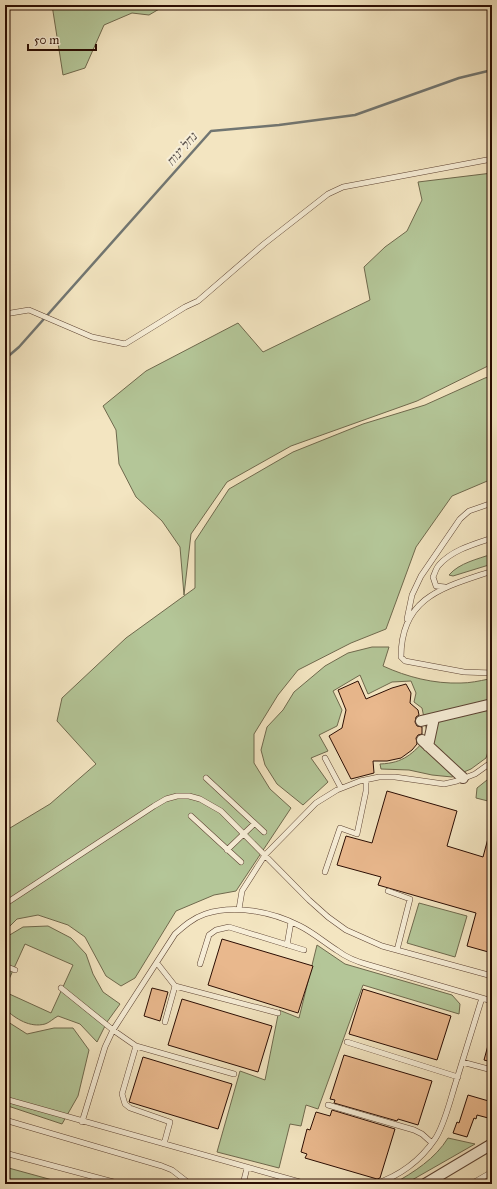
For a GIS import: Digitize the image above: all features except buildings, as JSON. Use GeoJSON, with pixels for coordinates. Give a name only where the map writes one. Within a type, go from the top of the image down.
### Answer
{"type":"FeatureCollection","features":[{"type":"Feature","properties":{"kind":"street"},"geometry":{"type":"LineString","coordinates":[[421,721],[492,704]]}},
{"type":"Feature","properties":{"kind":"street"},"geometry":{"type":"LineString","coordinates":[[434,718],[425,743],[463,778]]}},
{"type":"Feature","properties":{"kind":"street"},"geometry":{"type":"LineString","coordinates":[[425,1184],[492,1144]]}},
{"type":"Feature","properties":{"kind":"lane"},"geometry":{"type":"LineString","coordinates":[[5,314],[30,310],[92,337],[124,344],[185,307],[198,301],[264,244],[328,194],[343,187],[492,160]]}},
{"type":"Feature","properties":{"kind":"lane"},"geometry":{"type":"LineString","coordinates":[[492,503],[469,511],[460,519],[421,576],[412,595],[401,646],[401,657],[404,661],[464,672],[492,673]]}},
{"type":"Feature","properties":{"kind":"lane"},"geometry":{"type":"LineString","coordinates":[[446,587],[436,586],[433,577],[438,566],[451,555],[471,545],[492,538]]}},
{"type":"Feature","properties":{"kind":"lane"},"geometry":{"type":"LineString","coordinates":[[405,625],[422,602],[437,591],[492,571]]}},
{"type":"Feature","properties":{"kind":"lane"},"geometry":{"type":"LineString","coordinates":[[325,758],[341,788]]}},
{"type":"Feature","properties":{"kind":"lane"},"geometry":{"type":"LineString","coordinates":[[239,909],[242,891],[265,855],[316,803],[341,788],[366,780],[395,777],[444,784],[475,774],[489,764],[492,759]]}},
{"type":"Feature","properties":{"kind":"lane"},"geometry":{"type":"LineString","coordinates":[[206,778],[264,832]]}},
{"type":"Feature","properties":{"kind":"lane"},"geometry":{"type":"LineString","coordinates":[[325,872],[340,828],[357,834],[366,791],[366,780]]}},
{"type":"Feature","properties":{"kind":"lane"},"geometry":{"type":"LineString","coordinates":[[5,904],[166,799],[177,796],[189,796],[200,799],[221,811],[328,917],[346,930],[364,939],[397,950],[492,976]]}},
{"type":"Feature","properties":{"kind":"lane"},"geometry":{"type":"LineString","coordinates":[[191,816],[241,862]]}},
{"type":"Feature","properties":{"kind":"lane"},"geometry":{"type":"LineString","coordinates":[[227,850],[254,824]]}},
{"type":"Feature","properties":{"kind":"lane"},"geometry":{"type":"LineString","coordinates":[[388,891],[410,899],[397,950]]}},
{"type":"Feature","properties":{"kind":"lane"},"geometry":{"type":"LineString","coordinates":[[82,1122],[105,1047],[113,1030],[175,934],[189,922],[204,914],[222,910],[239,909],[282,918],[318,936],[339,952],[353,960],[369,966],[492,1001]]}},
{"type":"Feature","properties":{"kind":"lane"},"geometry":{"type":"LineString","coordinates":[[288,945],[291,922]]}},
{"type":"Feature","properties":{"kind":"lane"},"geometry":{"type":"LineString","coordinates":[[200,964],[209,935],[216,930],[229,927],[304,950]]}},
{"type":"Feature","properties":{"kind":"lane"},"geometry":{"type":"LineString","coordinates":[[157,963],[175,986],[278,1013]]}},
{"type":"Feature","properties":{"kind":"lane"},"geometry":{"type":"LineString","coordinates":[[5,966],[15,970]]}},
{"type":"Feature","properties":{"kind":"lane"},"geometry":{"type":"LineString","coordinates":[[165,1022],[175,986]]}},
{"type":"Feature","properties":{"kind":"lane"},"geometry":{"type":"LineString","coordinates":[[61,988],[113,1030],[136,1046],[234,1074]]}},
{"type":"Feature","properties":{"kind":"lane"},"geometry":{"type":"LineString","coordinates":[[375,1184],[390,1179],[406,1169],[423,1154],[435,1139],[448,1110],[482,998]]}},
{"type":"Feature","properties":{"kind":"lane"},"geometry":{"type":"LineString","coordinates":[[347,1042],[458,1077]]}},
{"type":"Feature","properties":{"kind":"lane"},"geometry":{"type":"LineString","coordinates":[[136,1046],[122,1094],[125,1104],[130,1108],[170,1122],[164,1144]]}},
{"type":"Feature","properties":{"kind":"lane"},"geometry":{"type":"LineString","coordinates":[[462,1062],[492,1070]]}},
{"type":"Feature","properties":{"kind":"lane"},"geometry":{"type":"LineString","coordinates":[[5,1100],[307,1184]]}},
{"type":"Feature","properties":{"kind":"lane"},"geometry":{"type":"LineString","coordinates":[[328,1105],[414,1130],[422,1134],[432,1143]]}},
{"type":"Feature","properties":{"kind":"lane"},"geometry":{"type":"LineString","coordinates":[[5,1120],[162,1166],[172,1170],[190,1184]]}},
{"type":"Feature","properties":{"kind":"lane"},"geometry":{"type":"LineString","coordinates":[[5,1153],[121,1184]]}},
{"type":"Feature","properties":{"kind":"lane"},"geometry":{"type":"LineString","coordinates":[[243,1184],[247,1168]]}},
{"type":"Feature","properties":{"kind":"lane"},"geometry":{"type":"LineString","coordinates":[[471,1184],[492,1172]]}},
{"type":"Feature","properties":{"kind":"green space"},"geometry":{"type":"Polygon","coordinates":[[[52,5],[166,5],[149,15],[132,13],[104,25],[85,68],[63,75],[52,5]]]}},
{"type":"Feature","properties":{"kind":"green space"},"geometry":{"type":"Polygon","coordinates":[[[492,173],[492,364],[417,401],[291,446],[227,482],[191,534],[184,595],[180,547],[162,521],[136,497],[119,464],[116,430],[103,406],[146,371],[238,323],[263,352],[370,300],[364,267],[385,247],[407,231],[422,200],[418,182],[492,173]]]}},
{"type":"Feature","properties":{"kind":"green space"},"geometry":{"type":"Polygon","coordinates":[[[492,376],[492,479],[452,496],[416,547],[386,629],[351,643],[298,670],[278,695],[254,734],[254,763],[270,789],[291,808],[236,891],[214,895],[176,911],[135,978],[121,986],[106,976],[85,937],[68,925],[38,915],[17,919],[5,931],[5,831],[50,804],[96,764],[57,721],[62,698],[126,638],[195,588],[195,541],[229,489],[293,452],[363,424],[425,405],[492,376]]]}},
{"type":"Feature","properties":{"kind":"green space"},"geometry":{"type":"Polygon","coordinates":[[[492,554],[492,564],[453,576],[449,575],[463,564],[492,554]]]}},
{"type":"Feature","properties":{"kind":"green space"},"geometry":{"type":"Polygon","coordinates":[[[372,647],[389,647],[383,666],[411,676],[431,681],[451,683],[468,683],[489,679],[492,739],[486,758],[471,769],[452,777],[432,775],[409,770],[381,769],[380,764],[402,760],[412,753],[428,737],[422,708],[414,702],[416,693],[411,681],[392,682],[368,694],[360,675],[333,691],[342,710],[337,726],[319,735],[328,751],[311,758],[328,782],[303,805],[277,784],[265,765],[261,750],[267,727],[283,710],[294,692],[325,666],[348,653],[372,647]]]}},
{"type":"Feature","properties":{"kind":"green space"},"geometry":{"type":"Polygon","coordinates":[[[492,776],[492,802],[476,798],[477,788],[492,776]]]}},
{"type":"Feature","properties":{"kind":"green space"},"geometry":{"type":"Polygon","coordinates":[[[419,903],[467,916],[455,957],[407,943],[419,903]]]}},
{"type":"Feature","properties":{"kind":"green space"},"geometry":{"type":"Polygon","coordinates":[[[48,926],[71,938],[86,954],[93,974],[103,992],[120,1004],[107,1022],[97,1042],[80,1024],[58,1016],[47,1023],[34,1025],[24,1022],[5,1009],[5,992],[51,1013],[73,965],[25,944],[5,988],[5,943],[8,936],[23,927],[48,926]]]}},
{"type":"Feature","properties":{"kind":"green space"},"geometry":{"type":"Polygon","coordinates":[[[317,945],[345,964],[452,995],[460,1004],[459,1014],[363,985],[318,1109],[306,1105],[301,1126],[290,1124],[279,1168],[217,1152],[240,1071],[265,1080],[279,1010],[299,1018],[317,945]]]}},
{"type":"Feature","properties":{"kind":"green space"},"geometry":{"type":"Polygon","coordinates":[[[5,1020],[27,1034],[54,1028],[73,1028],[89,1050],[78,1096],[62,1124],[5,1105],[5,1020]]]}},
{"type":"Feature","properties":{"kind":"green space"},"geometry":{"type":"Polygon","coordinates":[[[448,1138],[475,1144],[405,1184],[393,1184],[416,1170],[430,1159],[443,1146],[448,1138]]]}},
{"type":"Feature","properties":{"kind":"green space"},"geometry":{"type":"Polygon","coordinates":[[[5,1167],[67,1184],[13,1184],[5,1177],[5,1167]]]}},
{"type":"Feature","properties":{"kind":"waterway","name":"נחל ינוח"},"geometry":{"type":"LineString","coordinates":[[5,359],[19,347],[211,131],[279,125],[355,115],[459,78],[492,70]]}}]}
